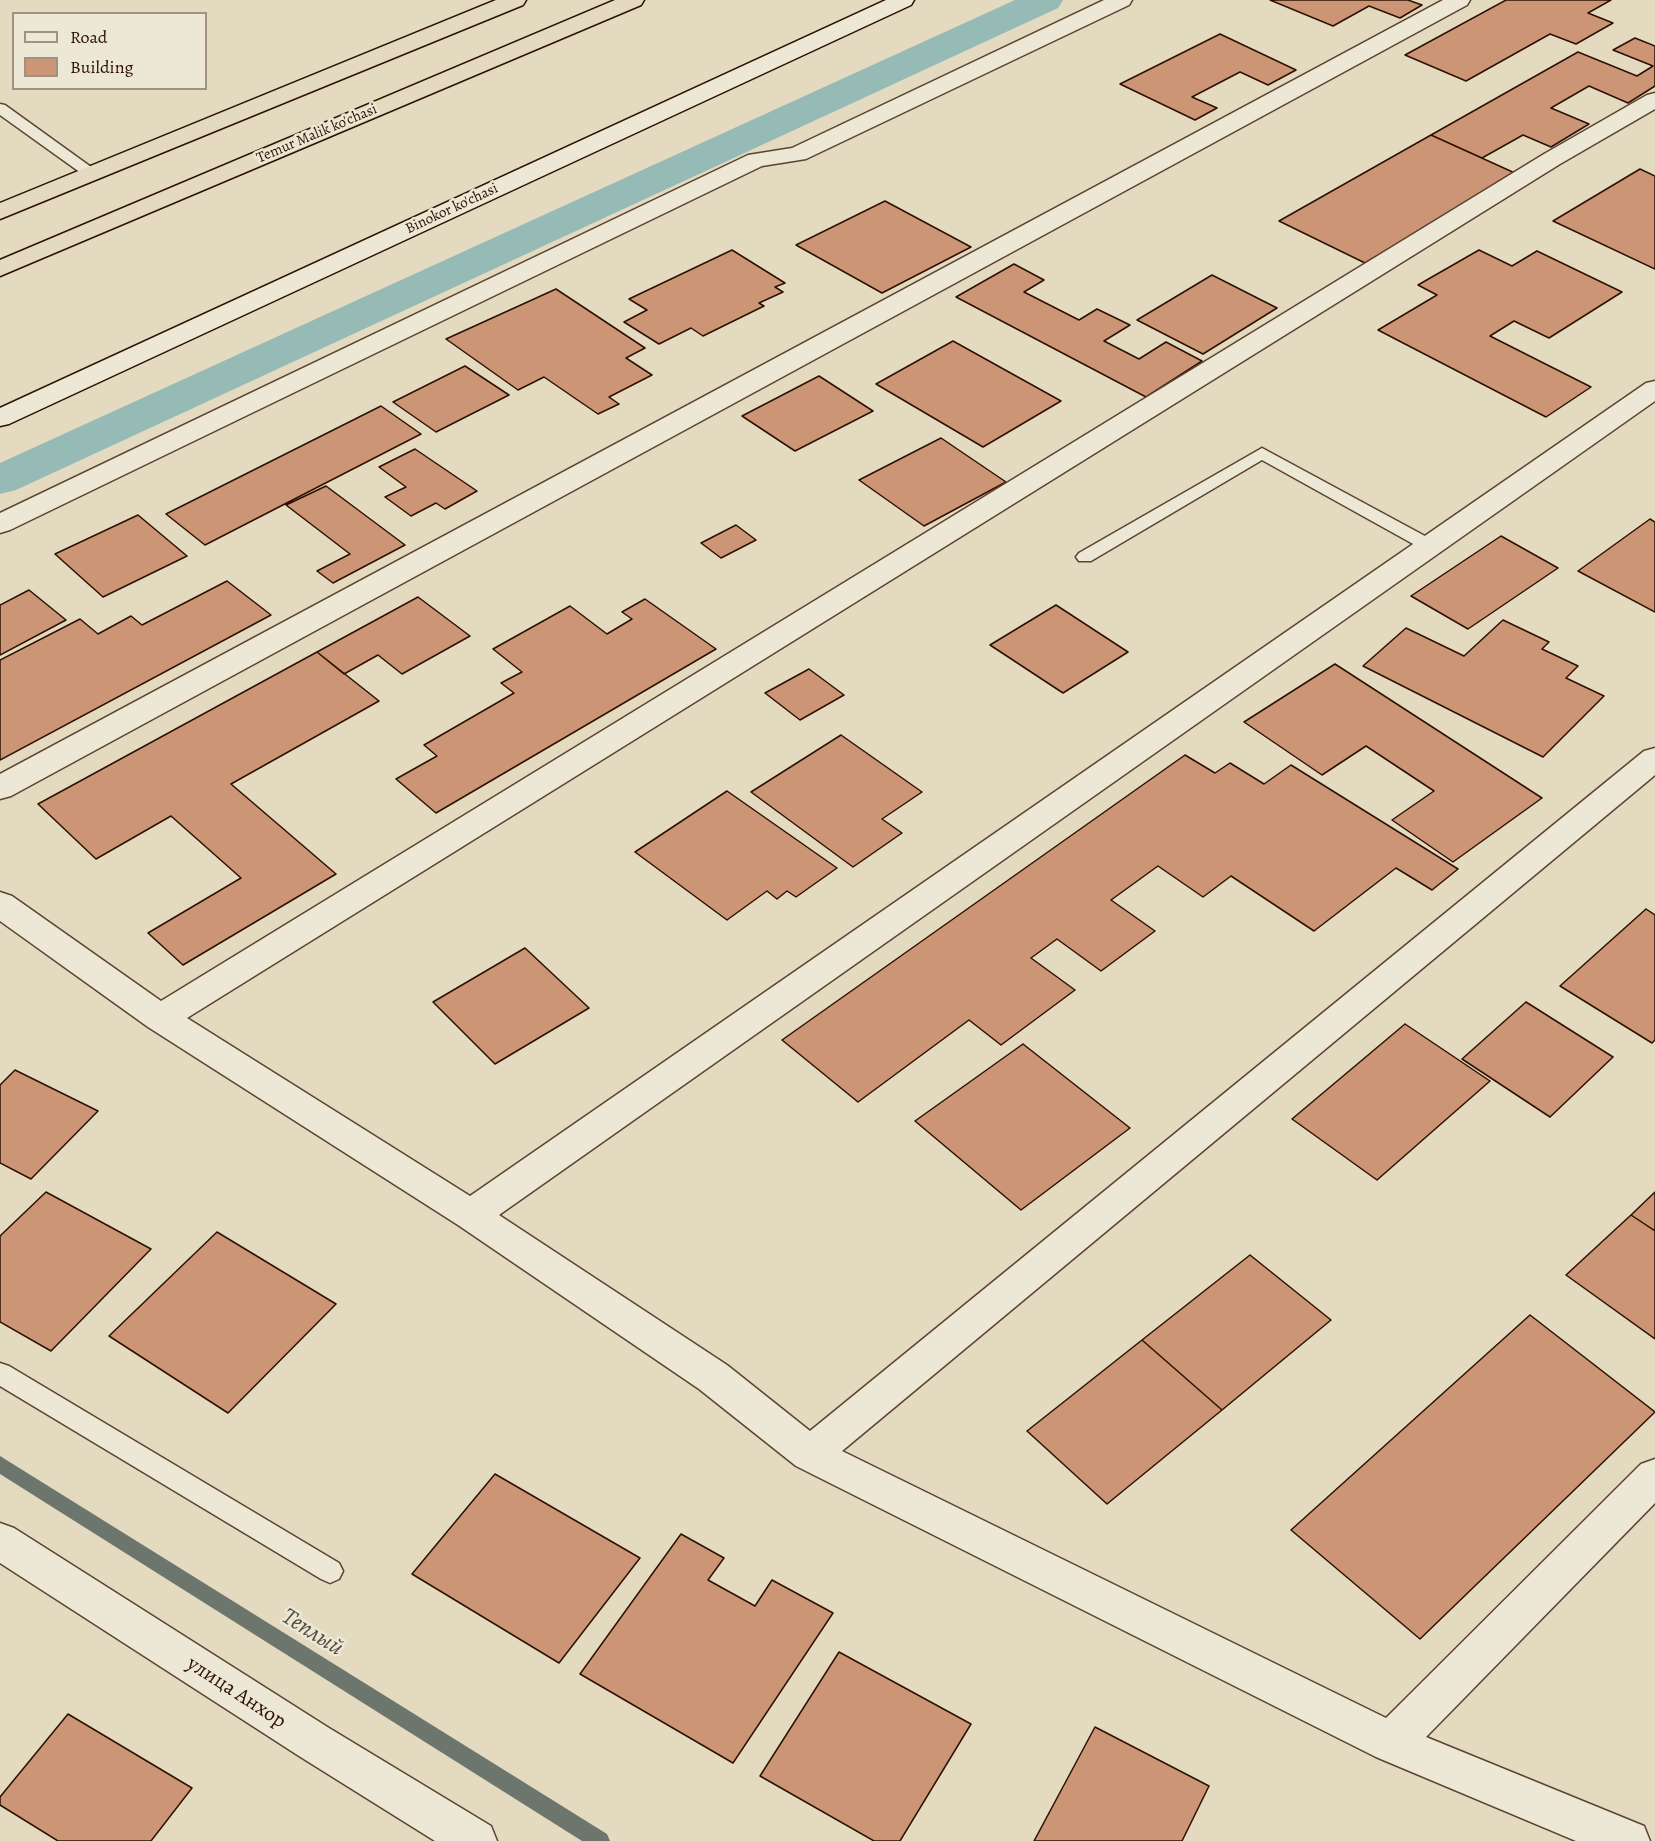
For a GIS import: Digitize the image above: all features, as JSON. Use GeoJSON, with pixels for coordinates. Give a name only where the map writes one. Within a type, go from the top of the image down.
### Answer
{"type":"FeatureCollection","features":[{"type":"Feature","properties":{"kind":"highway"},"geometry":{"type":"LineString","coordinates":[[0,212],[515,0]]}},
{"type":"Feature","properties":{"kind":"highway","name":"Temur Malik ko'chasi"},"geometry":{"type":"LineString","coordinates":[[0,269],[633,0]]}},
{"type":"Feature","properties":{"kind":"street","name":"Binokor ko'chasi"},"geometry":{"type":"LineString","coordinates":[[0,418],[903,0]]}},
{"type":"Feature","properties":{"kind":"street"},"geometry":{"type":"LineString","coordinates":[[0,524],[756,160],[798,154],[1121,0]]}},
{"type":"Feature","properties":{"kind":"street"},"geometry":{"type":"LineString","coordinates":[[0,788],[1459,0]]}},
{"type":"Feature","properties":{"kind":"street"},"geometry":{"type":"LineString","coordinates":[[160,1018],[1552,159],[1655,100]]}},
{"type":"Feature","properties":{"kind":"street"},"geometry":{"type":"LineString","coordinates":[[471,1215],[1655,389]]}},
{"type":"Feature","properties":{"kind":"street"},"geometry":{"type":"LineString","coordinates":[[810,1454],[1655,758]]}},
{"type":"Feature","properties":{"kind":"street"},"geometry":{"type":"LineString","coordinates":[[0,904],[160,1018],[471,1215],[713,1377],[810,1454],[1391,1743],[1629,1841]]}},
{"type":"Feature","properties":{"kind":"street"},"geometry":{"type":"LineString","coordinates":[[1391,1743],[1655,1476]]}},
{"type":"Feature","properties":{"kind":"street","name":"улица Анхор"},"geometry":{"type":"LineString","coordinates":[[0,1541],[304,1736],[475,1841]]}},
{"type":"Feature","properties":{"kind":"lane"},"geometry":{"type":"LineString","coordinates":[[0,108],[93,175]]}},
{"type":"Feature","properties":{"kind":"lane"},"geometry":{"type":"LineString","coordinates":[[1085,557],[1262,453],[1430,546]]}},
{"type":"Feature","properties":{"kind":"lane"},"geometry":{"type":"LineString","coordinates":[[0,1373],[330,1571]]}},
{"type":"Feature","properties":{"kind":"building"},"geometry":{"type":"Polygon","coordinates":[[[1270,0],[1408,0],[1422,5],[1400,18],[1369,6],[1333,26],[1270,0]]]}},
{"type":"Feature","properties":{"kind":"building"},"geometry":{"type":"Polygon","coordinates":[[[1506,0],[1611,0],[1588,13],[1613,23],[1576,44],[1550,34],[1466,81],[1405,55],[1506,0]]]}},
{"type":"Feature","properties":{"kind":"building"},"geometry":{"type":"Polygon","coordinates":[[[1220,34],[1296,70],[1268,85],[1240,72],[1192,97],[1217,108],[1195,120],[1120,84],[1220,34]]]}},
{"type":"Feature","properties":{"kind":"building"},"geometry":{"type":"Polygon","coordinates":[[[1635,38],[1655,46],[1655,86],[1628,103],[1589,86],[1551,108],[1589,124],[1551,147],[1523,135],[1482,158],[1431,135],[1578,52],[1637,76],[1653,66],[1613,50],[1635,38]]]}},
{"type":"Feature","properties":{"kind":"building"},"geometry":{"type":"Polygon","coordinates":[[[1431,135],[1517,174],[1365,263],[1279,221],[1431,135]]]}},
{"type":"Feature","properties":{"kind":"building"},"geometry":{"type":"Polygon","coordinates":[[[1640,169],[1655,176],[1655,269],[1553,221],[1640,169]]]}},
{"type":"Feature","properties":{"kind":"building"},"geometry":{"type":"Polygon","coordinates":[[[885,201],[971,247],[882,293],[796,245],[885,201]]]}},
{"type":"Feature","properties":{"kind":"building"},"geometry":{"type":"Polygon","coordinates":[[[732,250],[785,283],[775,287],[783,292],[759,303],[764,306],[703,336],[691,328],[659,344],[624,322],[647,310],[629,299],[732,250]]]}},
{"type":"Feature","properties":{"kind":"building"},"geometry":{"type":"Polygon","coordinates":[[[1479,250],[1512,266],[1537,251],[1622,292],[1549,338],[1514,321],[1490,336],[1591,387],[1546,417],[1378,330],[1437,295],[1418,285],[1479,250]]]}},
{"type":"Feature","properties":{"kind":"building"},"geometry":{"type":"Polygon","coordinates":[[[1014,264],[1044,280],[1024,292],[1079,320],[1097,309],[1130,325],[1104,341],[1139,359],[1166,342],[1202,361],[1146,397],[956,297],[1014,264]]]}},
{"type":"Feature","properties":{"kind":"building"},"geometry":{"type":"Polygon","coordinates":[[[1212,275],[1277,308],[1203,354],[1137,320],[1212,275]]]}},
{"type":"Feature","properties":{"kind":"building"},"geometry":{"type":"Polygon","coordinates":[[[556,289],[645,348],[626,358],[652,375],[609,397],[619,404],[598,414],[544,377],[518,390],[446,339],[556,289]]]}},
{"type":"Feature","properties":{"kind":"building"},"geometry":{"type":"Polygon","coordinates":[[[953,341],[1061,401],[983,447],[876,384],[953,341]]]}},
{"type":"Feature","properties":{"kind":"building"},"geometry":{"type":"Polygon","coordinates":[[[465,366],[509,395],[436,432],[393,402],[465,366]]]}},
{"type":"Feature","properties":{"kind":"building"},"geometry":{"type":"Polygon","coordinates":[[[819,376],[873,411],[795,451],[742,416],[819,376]]]}},
{"type":"Feature","properties":{"kind":"building"},"geometry":{"type":"Polygon","coordinates":[[[381,406],[421,434],[205,545],[166,514],[381,406]]]}},
{"type":"Feature","properties":{"kind":"building"},"geometry":{"type":"Polygon","coordinates":[[[941,438],[1006,482],[924,526],[859,480],[941,438]]]}},
{"type":"Feature","properties":{"kind":"building"},"geometry":{"type":"Polygon","coordinates":[[[415,449],[477,491],[445,509],[436,503],[411,516],[385,497],[406,487],[379,467],[415,449]]]}},
{"type":"Feature","properties":{"kind":"building"},"geometry":{"type":"Polygon","coordinates":[[[326,486],[405,545],[333,583],[317,571],[350,554],[286,505],[326,486]]]}},
{"type":"Feature","properties":{"kind":"building"},"geometry":{"type":"Polygon","coordinates":[[[138,515],[187,556],[103,597],[55,554],[138,515]]]}},
{"type":"Feature","properties":{"kind":"building"},"geometry":{"type":"Polygon","coordinates":[[[1650,519],[1655,522],[1655,612],[1578,571],[1650,519]]]}},
{"type":"Feature","properties":{"kind":"building"},"geometry":{"type":"Polygon","coordinates":[[[736,525],[756,540],[721,558],[701,543],[736,525]]]}},
{"type":"Feature","properties":{"kind":"building"},"geometry":{"type":"Polygon","coordinates":[[[1501,536],[1558,568],[1468,629],[1411,596],[1501,536]]]}},
{"type":"Feature","properties":{"kind":"building"},"geometry":{"type":"Polygon","coordinates":[[[227,581],[271,615],[0,760],[0,660],[80,619],[98,634],[131,616],[142,625],[227,581]]]}},
{"type":"Feature","properties":{"kind":"building"},"geometry":{"type":"Polygon","coordinates":[[[29,590],[66,620],[0,655],[0,605],[29,590]]]}},
{"type":"Feature","properties":{"kind":"building"},"geometry":{"type":"Polygon","coordinates":[[[418,597],[470,636],[402,674],[378,655],[344,674],[317,652],[418,597]]]}},
{"type":"Feature","properties":{"kind":"building"},"geometry":{"type":"Polygon","coordinates":[[[645,599],[716,649],[436,813],[396,779],[437,756],[424,745],[514,693],[501,683],[522,672],[493,649],[570,606],[607,634],[632,619],[622,612],[645,599]]]}},
{"type":"Feature","properties":{"kind":"building"},"geometry":{"type":"Polygon","coordinates":[[[1056,605],[1128,652],[1063,693],[990,645],[1056,605]]]}},
{"type":"Feature","properties":{"kind":"building"},"geometry":{"type":"Polygon","coordinates":[[[1503,620],[1549,642],[1542,649],[1578,666],[1566,678],[1604,696],[1543,757],[1363,666],[1406,628],[1464,656],[1503,620]]]}},
{"type":"Feature","properties":{"kind":"building"},"geometry":{"type":"Polygon","coordinates":[[[317,652],[379,701],[231,784],[336,874],[183,965],[148,933],[241,878],[171,816],[96,859],[38,804],[317,652]]]}},
{"type":"Feature","properties":{"kind":"building"},"geometry":{"type":"Polygon","coordinates":[[[1335,664],[1542,798],[1453,862],[1392,820],[1434,791],[1366,746],[1322,775],[1244,722],[1335,664]]]}},
{"type":"Feature","properties":{"kind":"building"},"geometry":{"type":"Polygon","coordinates":[[[809,669],[844,695],[800,720],[765,693],[809,669]]]}},
{"type":"Feature","properties":{"kind":"building"},"geometry":{"type":"Polygon","coordinates":[[[841,735],[922,792],[882,819],[902,833],[853,867],[751,792],[841,735]]]}},
{"type":"Feature","properties":{"kind":"building"},"geometry":{"type":"Polygon","coordinates":[[[1185,755],[1215,773],[1230,763],[1264,784],[1291,765],[1458,869],[1432,890],[1396,868],[1314,931],[1231,876],[1203,897],[1158,866],[1111,900],[1155,931],[1101,971],[1057,939],[1031,958],[1075,990],[1001,1045],[969,1020],[858,1102],[782,1040],[1185,755]]]}},
{"type":"Feature","properties":{"kind":"building"},"geometry":{"type":"Polygon","coordinates":[[[727,791],[837,868],[796,897],[787,891],[777,899],[767,891],[727,920],[635,852],[727,791]]]}},
{"type":"Feature","properties":{"kind":"building"},"geometry":{"type":"Polygon","coordinates":[[[1646,909],[1655,915],[1655,1040],[1652,1043],[1560,986],[1646,909]]]}},
{"type":"Feature","properties":{"kind":"building"},"geometry":{"type":"Polygon","coordinates":[[[525,948],[589,1008],[495,1064],[433,1002],[525,948]]]}},
{"type":"Feature","properties":{"kind":"building"},"geometry":{"type":"Polygon","coordinates":[[[1526,1002],[1613,1057],[1550,1117],[1462,1059],[1526,1002]]]}},
{"type":"Feature","properties":{"kind":"building"},"geometry":{"type":"Polygon","coordinates":[[[1405,1024],[1490,1081],[1377,1180],[1292,1119],[1405,1024]]]}},
{"type":"Feature","properties":{"kind":"building"},"geometry":{"type":"Polygon","coordinates":[[[1023,1044],[1130,1128],[1021,1210],[915,1121],[1023,1044]]]}},
{"type":"Feature","properties":{"kind":"building"},"geometry":{"type":"Polygon","coordinates":[[[15,1070],[98,1111],[31,1179],[0,1163],[0,1085],[15,1070]]]}},
{"type":"Feature","properties":{"kind":"building"},"geometry":{"type":"Polygon","coordinates":[[[46,1192],[151,1249],[51,1351],[0,1322],[0,1236],[46,1192]]]}},
{"type":"Feature","properties":{"kind":"building"},"geometry":{"type":"Polygon","coordinates":[[[1655,1192],[1655,1231],[1631,1215],[1655,1192]]]}},
{"type":"Feature","properties":{"kind":"building"},"geometry":{"type":"Polygon","coordinates":[[[1631,1215],[1655,1231],[1655,1339],[1566,1275],[1631,1215]]]}},
{"type":"Feature","properties":{"kind":"building"},"geometry":{"type":"Polygon","coordinates":[[[217,1232],[336,1304],[228,1413],[109,1336],[217,1232]]]}},
{"type":"Feature","properties":{"kind":"building"},"geometry":{"type":"Polygon","coordinates":[[[1250,1255],[1331,1320],[1222,1410],[1142,1340],[1250,1255]]]}},
{"type":"Feature","properties":{"kind":"building"},"geometry":{"type":"Polygon","coordinates":[[[1530,1315],[1655,1412],[1420,1639],[1291,1530],[1530,1315]]]}},
{"type":"Feature","properties":{"kind":"building"},"geometry":{"type":"Polygon","coordinates":[[[1142,1340],[1222,1410],[1107,1504],[1027,1431],[1142,1340]]]}},
{"type":"Feature","properties":{"kind":"building"},"geometry":{"type":"Polygon","coordinates":[[[495,1474],[640,1558],[559,1663],[412,1574],[495,1474]]]}},
{"type":"Feature","properties":{"kind":"building"},"geometry":{"type":"Polygon","coordinates":[[[681,1534],[724,1558],[708,1580],[755,1606],[772,1580],[833,1613],[733,1763],[580,1674],[681,1534]]]}},
{"type":"Feature","properties":{"kind":"building"},"geometry":{"type":"Polygon","coordinates":[[[839,1652],[971,1724],[900,1841],[874,1841],[760,1776],[839,1652]]]}},
{"type":"Feature","properties":{"kind":"building"},"geometry":{"type":"Polygon","coordinates":[[[68,1714],[192,1788],[151,1841],[58,1841],[0,1805],[0,1797],[68,1714]]]}},
{"type":"Feature","properties":{"kind":"building"},"geometry":{"type":"Polygon","coordinates":[[[1095,1727],[1209,1786],[1182,1841],[1034,1841],[1095,1727]]]}},
{"type":"Feature","properties":{"kind":"waterway"},"geometry":{"type":"LineString","coordinates":[[0,480],[1045,0]]}},
{"type":"Feature","properties":{"kind":"waterway","name":"Теплый"},"geometry":{"type":"LineString","coordinates":[[0,1464],[600,1841]]}}]}
